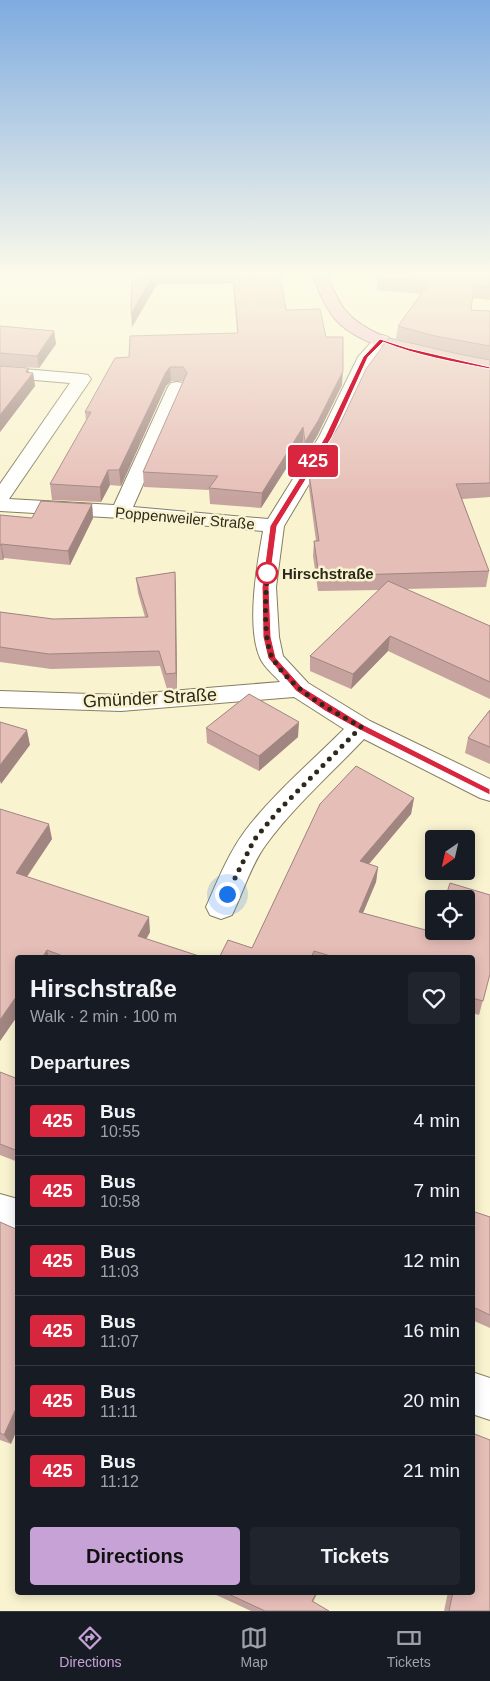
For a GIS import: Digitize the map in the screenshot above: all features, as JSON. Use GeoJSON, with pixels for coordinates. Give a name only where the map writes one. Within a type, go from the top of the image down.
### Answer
{"type":"FeatureCollection","features":[{"type":"Feature","properties":{"kind":"main road"},"geometry":{"type":"LineString","coordinates":[[401,347],[442,358],[490,367]]}},
{"type":"Feature","properties":{"kind":"street","name":"Poppenweiler Straße"},"geometry":{"type":"LineString","coordinates":[[0,505],[122,512],[274,526],[328,437],[366,357],[375,347]]}},
{"type":"Feature","properties":{"kind":"street"},"geometry":{"type":"LineString","coordinates":[[0,372],[82,380],[0,498]]}},
{"type":"Feature","properties":{"kind":"street"},"geometry":{"type":"LineString","coordinates":[[122,512],[177,387]]}},
{"type":"Feature","properties":{"kind":"street"},"geometry":{"type":"LineString","coordinates":[[274,526],[266,587],[267,637],[272,658],[299,689],[329,709],[361,727],[490,791]]}},
{"type":"Feature","properties":{"kind":"street","name":"Gmünder Straße"},"geometry":{"type":"LineString","coordinates":[[0,699],[121,703],[299,689]]}},
{"type":"Feature","properties":{"kind":"street"},"geometry":{"type":"LineString","coordinates":[[222,907],[232,880],[254,840],[278,811],[361,727]]}},
{"type":"Feature","properties":{"kind":"street"},"geometry":{"type":"LineString","coordinates":[[0,1212],[15,1217]]}},
{"type":"Feature","properties":{"kind":"street"},"geometry":{"type":"LineString","coordinates":[[475,1394],[490,1399]]}},
{"type":"Feature","properties":{"kind":"building"},"geometry":{"type":"Polygon","coordinates":[[[0,347],[43,347],[37,356],[0,353],[0,347]]]}},
{"type":"Feature","properties":{"kind":"building"},"geometry":{"type":"Polygon","coordinates":[[[129,347],[343,347],[343,371],[318,421],[305,442],[303,427],[262,493],[209,488],[218,476],[143,472],[187,373],[183,367],[170,367],[166,372],[119,470],[108,470],[100,487],[50,484],[91,412],[85,412],[115,358],[129,357],[129,347]]]}},
{"type":"Feature","properties":{"kind":"building"},"geometry":{"type":"Polygon","coordinates":[[[382,347],[429,347],[490,360],[490,483],[456,484],[489,571],[319,576],[314,541],[319,541],[309,474],[340,424],[366,369],[382,347]]]}},
{"type":"Feature","properties":{"kind":"building"},"geometry":{"type":"Polygon","coordinates":[[[0,366],[28,368],[26,372],[33,373],[0,415],[0,366]]]}},
{"type":"Feature","properties":{"kind":"building"},"geometry":{"type":"Polygon","coordinates":[[[41,501],[92,504],[68,551],[1,544],[0,546],[0,515],[32,518],[41,501]]]}},
{"type":"Feature","properties":{"kind":"building"},"geometry":{"type":"Polygon","coordinates":[[[175,572],[176,673],[166,674],[159,651],[49,654],[0,647],[0,612],[53,619],[148,617],[136,578],[175,572]]]}},
{"type":"Feature","properties":{"kind":"building"},"geometry":{"type":"Polygon","coordinates":[[[388,581],[490,626],[490,682],[390,636],[353,674],[310,656],[388,581]]]}},
{"type":"Feature","properties":{"kind":"building"},"geometry":{"type":"Polygon","coordinates":[[[249,694],[299,722],[259,756],[206,728],[249,694]]]}},
{"type":"Feature","properties":{"kind":"building"},"geometry":{"type":"Polygon","coordinates":[[[490,710],[490,747],[468,738],[490,710]]]}},
{"type":"Feature","properties":{"kind":"building"},"geometry":{"type":"Polygon","coordinates":[[[0,722],[27,730],[0,765],[0,722]]]}},
{"type":"Feature","properties":{"kind":"building"},"geometry":{"type":"Polygon","coordinates":[[[356,766],[414,798],[360,861],[378,867],[359,912],[425,930],[425,940],[475,940],[475,890],[490,895],[490,974],[483,1001],[475,999],[475,955],[327,955],[314,951],[312,955],[220,955],[228,940],[252,948],[320,804],[356,766]]]}},
{"type":"Feature","properties":{"kind":"building"},"geometry":{"type":"Polygon","coordinates":[[[0,809],[49,824],[16,873],[149,917],[138,936],[196,955],[60,955],[47,950],[44,955],[15,955],[15,998],[0,1020],[0,809]]]}},
{"type":"Feature","properties":{"kind":"building"},"geometry":{"type":"Polygon","coordinates":[[[450,883],[473,890],[448,890],[450,883]]]}},
{"type":"Feature","properties":{"kind":"building"},"geometry":{"type":"Polygon","coordinates":[[[0,1072],[15,1078],[15,1150],[0,1144],[0,1072]]]}},
{"type":"Feature","properties":{"kind":"building"},"geometry":{"type":"Polygon","coordinates":[[[475,1212],[490,1217],[490,1315],[475,1308],[475,1212]]]}},
{"type":"Feature","properties":{"kind":"building"},"geometry":{"type":"Polygon","coordinates":[[[0,1222],[15,1229],[15,1411],[4,1435],[0,1433],[0,1222]]]}},
{"type":"Feature","properties":{"kind":"building"},"geometry":{"type":"Polygon","coordinates":[[[475,1434],[490,1440],[490,1611],[449,1611],[452,1595],[475,1595],[475,1434]]]}},
{"type":"Feature","properties":{"kind":"building"},"geometry":{"type":"Polygon","coordinates":[[[230,1595],[315,1595],[312,1601],[329,1611],[265,1611],[230,1595]]]}},
{"type":"Feature","properties":{"kind":"bus line","name":"425"},"geometry":{"type":"LineString","coordinates":[[374,347],[366,357],[328,437],[274,526],[266,587],[267,637],[272,658],[299,689],[329,709],[361,727],[490,791]]}},
{"type":"Feature","properties":{"kind":"bus line","name":"425"},"geometry":{"type":"LineString","coordinates":[[401,347],[442,358],[490,367]]}},
{"type":"Feature","properties":{"kind":"place","name":"Hirschstraße"},"geometry":{"type":"Point","coordinates":[267,573]}},
{"type":"Feature","properties":{"kind":"route"},"geometry":{"type":"LineString","coordinates":[[227,894],[232,880],[254,840],[278,811],[361,727],[299,689],[272,658],[267,637],[266,587],[268,571],[267,573]]}}]}
